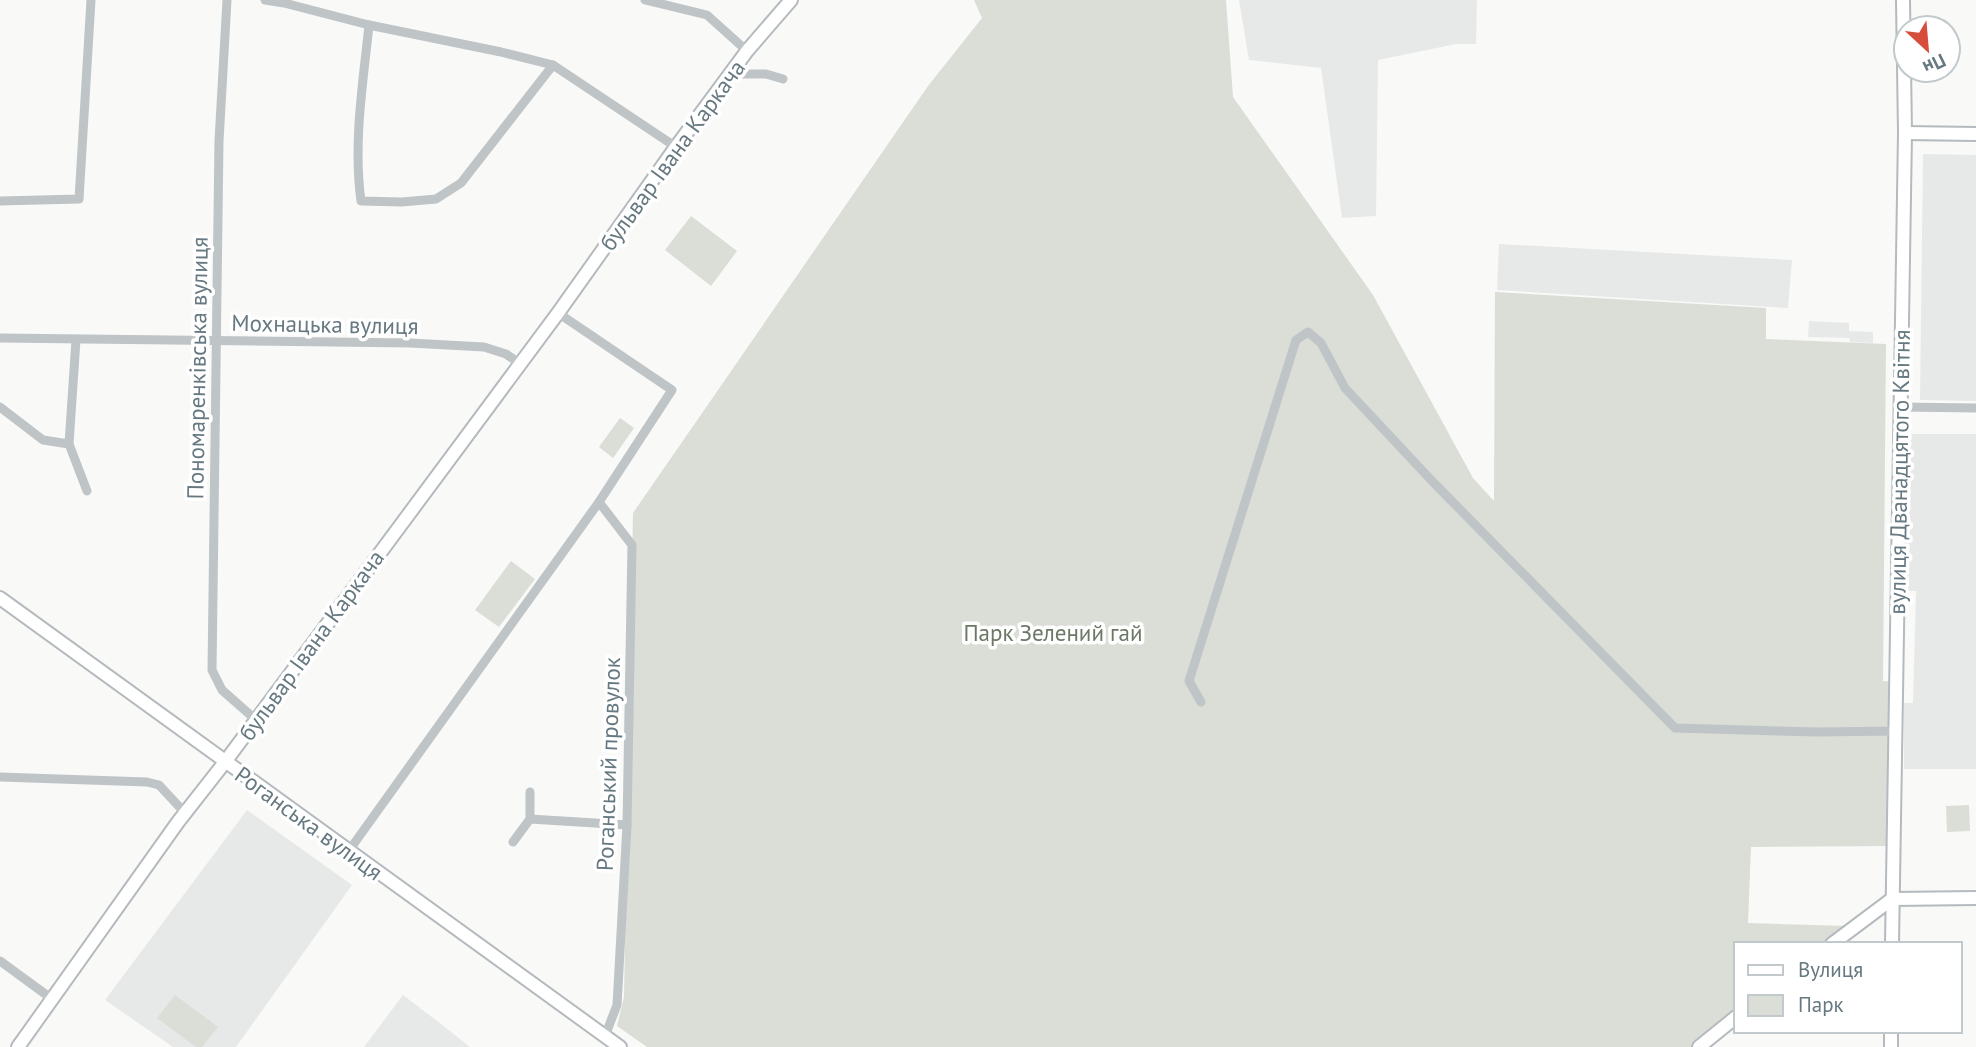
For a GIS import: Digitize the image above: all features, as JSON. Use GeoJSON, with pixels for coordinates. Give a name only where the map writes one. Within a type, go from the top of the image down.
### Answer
{"type":"FeatureCollection","features":[{"type":"Feature","properties":{"kind":"street"},"geometry":{"type":"LineString","coordinates":[[0,201],[79,199],[91,0]]}},
{"type":"Feature","properties":{"kind":"street","name":"Пономаренківська вулиця"},"geometry":{"type":"LineString","coordinates":[[227,0],[219,141],[212,670],[222,690],[256,719]]}},
{"type":"Feature","properties":{"kind":"street"},"geometry":{"type":"LineString","coordinates":[[265,0],[284,1],[369,25],[553,65],[676,147]]}},
{"type":"Feature","properties":{"kind":"street"},"geometry":{"type":"LineString","coordinates":[[645,0],[706,15],[747,51]]}},
{"type":"Feature","properties":{"kind":"street","name":"бульвар Івана Каркача"},"geometry":{"type":"LineString","coordinates":[[18,1047],[185,813],[558,313],[676,147],[747,51],[791,0]]}},
{"type":"Feature","properties":{"kind":"street","name":"вулиця Дванадцятого Квітня"},"geometry":{"type":"LineString","coordinates":[[1892,942],[1905,133],[1903,0]]}},
{"type":"Feature","properties":{"kind":"street"},"geometry":{"type":"LineString","coordinates":[[369,25],[358,143],[361,201],[402,202],[436,198],[461,183],[553,65]]}},
{"type":"Feature","properties":{"kind":"street"},"geometry":{"type":"LineString","coordinates":[[730,74],[766,74],[783,79]]}},
{"type":"Feature","properties":{"kind":"street"},"geometry":{"type":"LineString","coordinates":[[1905,133],[1976,134]]}},
{"type":"Feature","properties":{"kind":"street"},"geometry":{"type":"LineString","coordinates":[[348,852],[600,502],[672,390],[558,313]]}},
{"type":"Feature","properties":{"kind":"street"},"geometry":{"type":"LineString","coordinates":[[1201,702],[1189,681],[1296,340],[1308,332],[1321,343],[1345,388],[1432,481],[1675,728],[1895,731]]}},
{"type":"Feature","properties":{"kind":"street","name":"Мохнацька вулиця"},"geometry":{"type":"LineString","coordinates":[[0,338],[410,343],[484,347],[506,354],[519,363]]}},
{"type":"Feature","properties":{"kind":"street"},"geometry":{"type":"LineString","coordinates":[[76,340],[69,444],[87,491]]}},
{"type":"Feature","properties":{"kind":"street"},"geometry":{"type":"LineString","coordinates":[[0,407],[43,440],[69,444]]}},
{"type":"Feature","properties":{"kind":"street"},"geometry":{"type":"LineString","coordinates":[[1900,407],[1976,408]]}},
{"type":"Feature","properties":{"kind":"street","name":"Роганський провулок"},"geometry":{"type":"LineString","coordinates":[[600,502],[632,545],[627,825],[617,1005],[605,1036]]}},
{"type":"Feature","properties":{"kind":"street","name":"Роганська вулиця"},"geometry":{"type":"LineString","coordinates":[[0,598],[620,1047]]}},
{"type":"Feature","properties":{"kind":"street"},"geometry":{"type":"LineString","coordinates":[[0,777],[147,782],[159,785],[185,813]]}},
{"type":"Feature","properties":{"kind":"street"},"geometry":{"type":"LineString","coordinates":[[513,842],[530,819],[530,792]]}},
{"type":"Feature","properties":{"kind":"street"},"geometry":{"type":"LineString","coordinates":[[530,819],[627,825]]}},
{"type":"Feature","properties":{"kind":"street"},"geometry":{"type":"LineString","coordinates":[[1835,942],[1892,900],[1976,898]]}},
{"type":"Feature","properties":{"kind":"street"},"geometry":{"type":"LineString","coordinates":[[0,961],[52,999]]}},
{"type":"Feature","properties":{"kind":"street"},"geometry":{"type":"LineString","coordinates":[[1699,1047],[1734,1019]]}},
{"type":"Feature","properties":{"kind":"shaded area"},"geometry":{"type":"Polygon","coordinates":[[[1239,0],[1477,0],[1476,44],[1456,44],[1378,60],[1376,216],[1342,218],[1321,68],[1249,60],[1239,0]]]}},
{"type":"Feature","properties":{"kind":"shaded area"},"geometry":{"type":"Polygon","coordinates":[[[1923,154],[1976,155],[1976,401],[1920,400],[1923,154]]]}},
{"type":"Feature","properties":{"kind":"shaded area"},"geometry":{"type":"Polygon","coordinates":[[[1499,244],[1792,260],[1788,308],[1497,290],[1499,244]]]}},
{"type":"Feature","properties":{"kind":"shaded area"},"geometry":{"type":"Polygon","coordinates":[[[1809,321],[1849,323],[1849,331],[1873,332],[1873,343],[1850,342],[1849,338],[1808,337],[1809,321]]]}},
{"type":"Feature","properties":{"kind":"shaded area"},"geometry":{"type":"Polygon","coordinates":[[[1909,434],[1976,434],[1976,769],[1904,769],[1904,703],[1913,703],[1916,591],[1907,591],[1909,434]]]}},
{"type":"Feature","properties":{"kind":"shaded area"},"geometry":{"type":"Polygon","coordinates":[[[247,810],[352,885],[236,1047],[173,1047],[105,1000],[247,810]]]}},
{"type":"Feature","properties":{"kind":"shaded area"},"geometry":{"type":"Polygon","coordinates":[[[403,995],[441,1024],[470,1047],[364,1047],[403,995]]]}},
{"type":"Feature","properties":{"kind":"green space","name":"Парк Зелений гай"},"geometry":{"type":"Polygon","coordinates":[[[974,0],[1226,0],[1233,97],[1373,295],[1473,478],[1494,501],[1495,292],[1766,308],[1766,339],[1886,344],[1883,681],[1897,682],[1893,846],[1751,847],[1748,923],[1847,926],[1827,942],[1734,942],[1734,1015],[1692,1047],[647,1047],[617,1026],[624,997],[633,513],[928,86],[982,18],[974,0]]]}},
{"type":"Feature","properties":{"kind":"green space"},"geometry":{"type":"Polygon","coordinates":[[[691,216],[737,251],[711,286],[665,250],[691,216]]]}},
{"type":"Feature","properties":{"kind":"green space"},"geometry":{"type":"Polygon","coordinates":[[[620,418],[634,428],[613,458],[599,447],[620,418]]]}},
{"type":"Feature","properties":{"kind":"green space"},"geometry":{"type":"Polygon","coordinates":[[[511,561],[535,579],[499,627],[475,610],[511,561]]]}},
{"type":"Feature","properties":{"kind":"green space"},"geometry":{"type":"Polygon","coordinates":[[[1969,805],[1970,831],[1947,832],[1946,806],[1969,805]]]}},
{"type":"Feature","properties":{"kind":"green space"},"geometry":{"type":"Polygon","coordinates":[[[175,995],[218,1027],[202,1047],[196,1047],[157,1018],[175,995]]]}}]}
